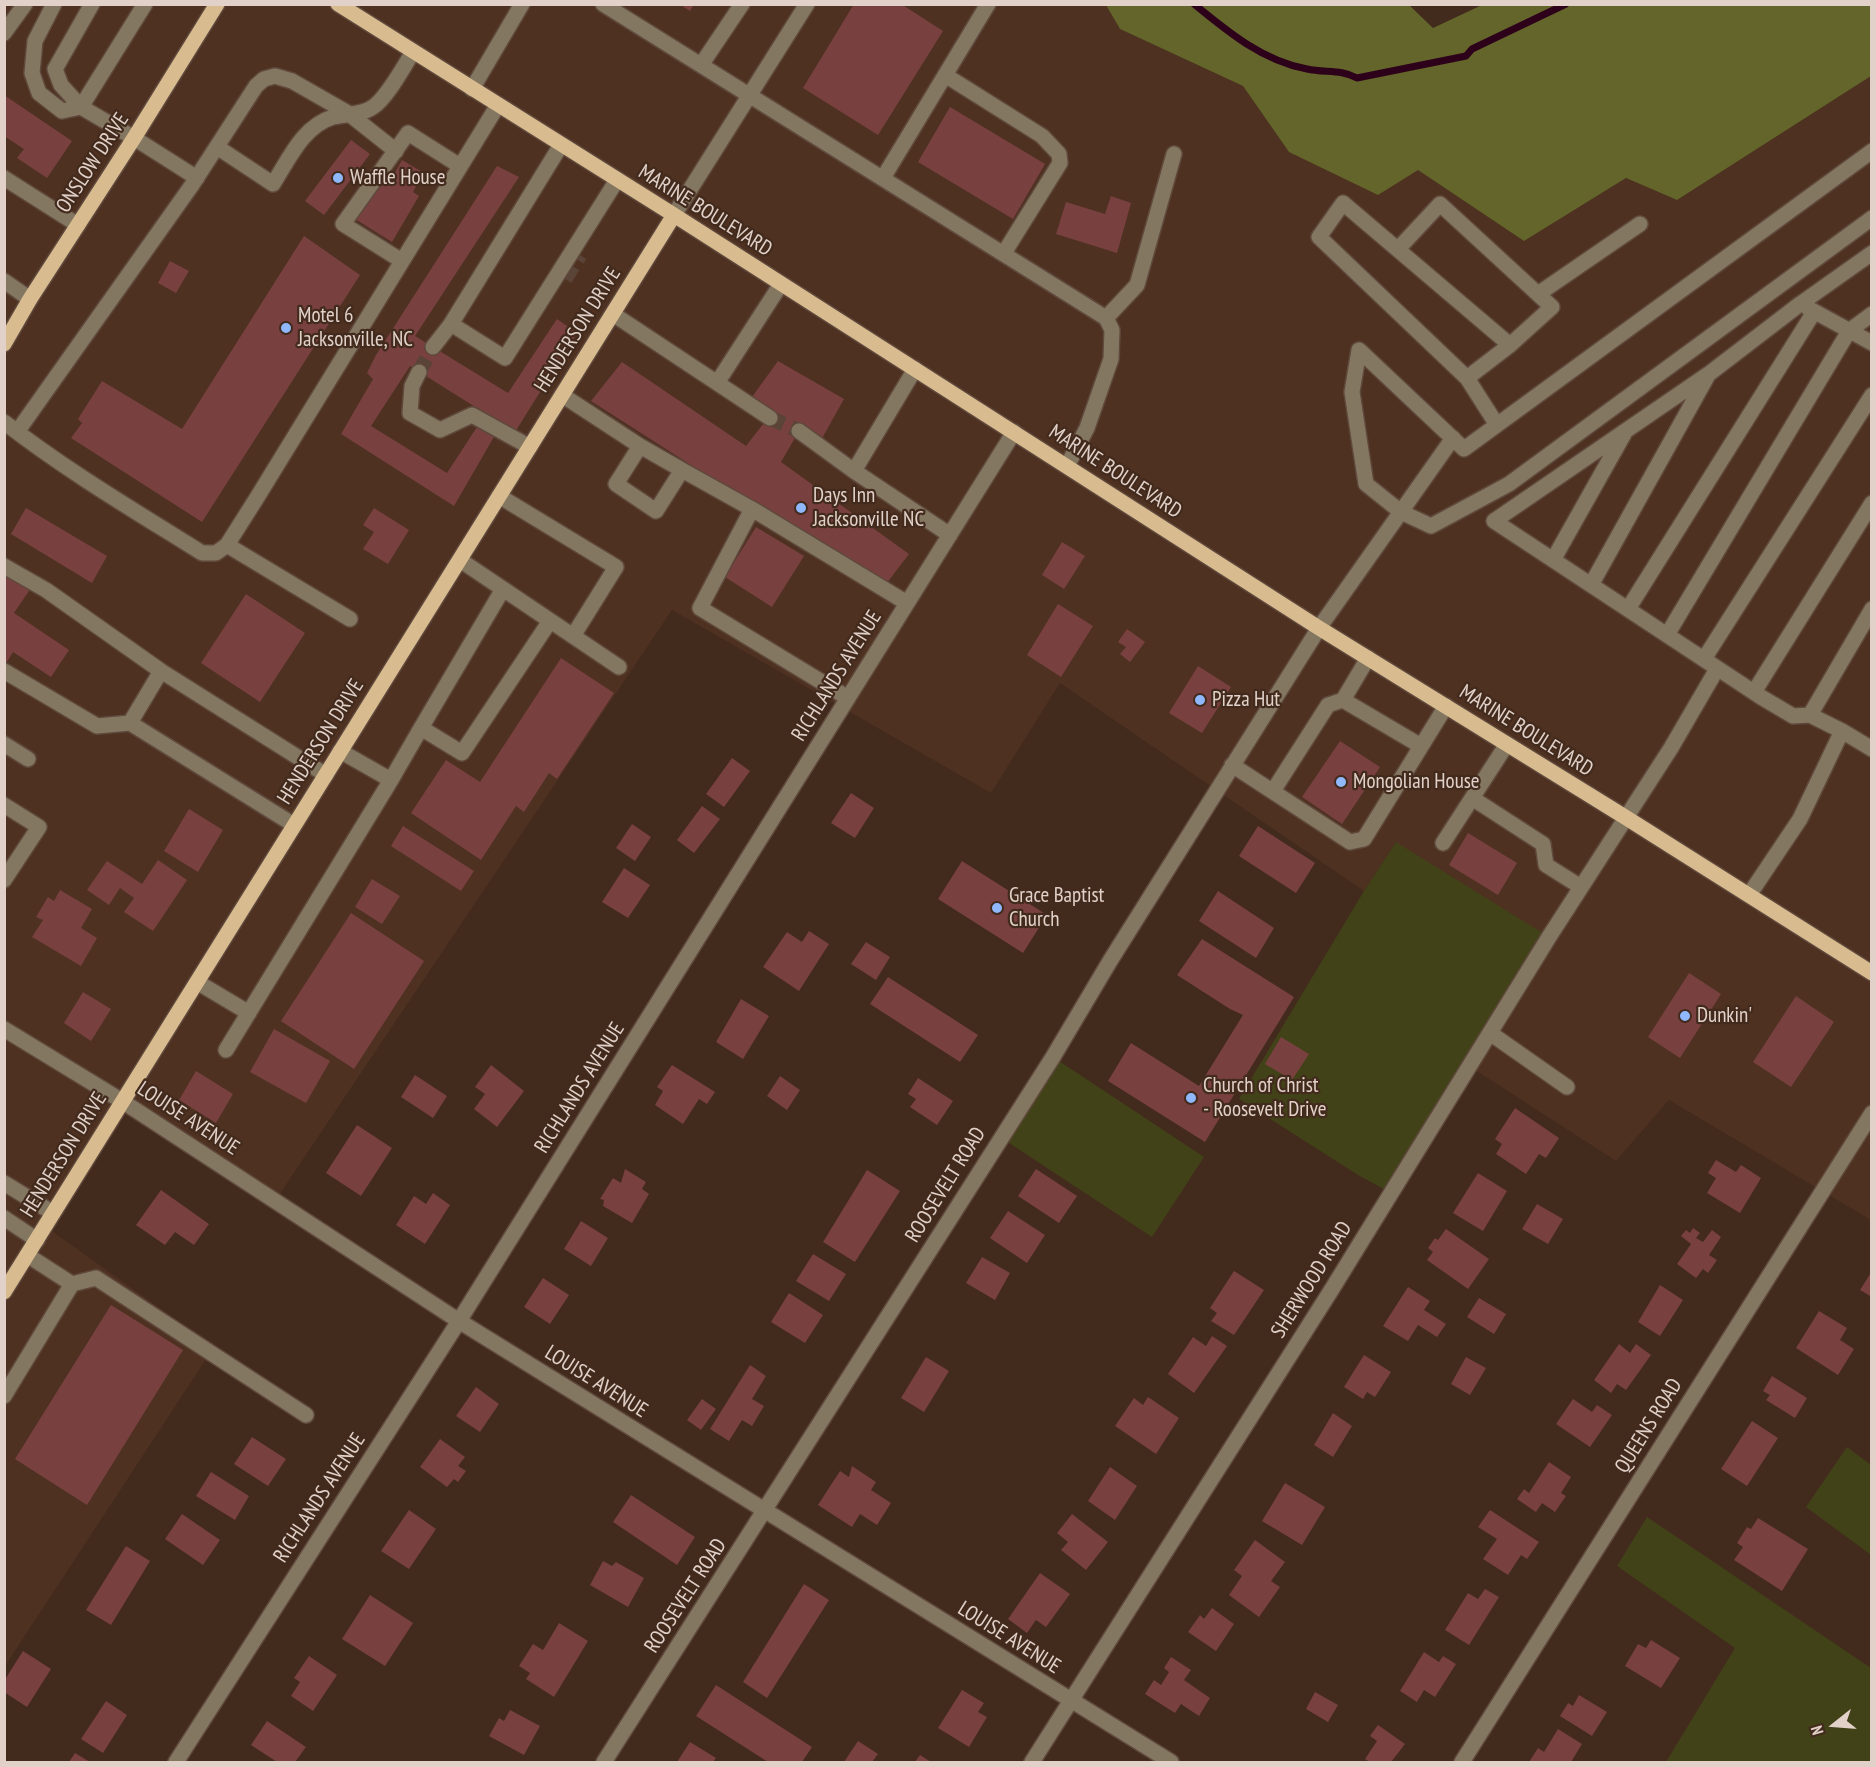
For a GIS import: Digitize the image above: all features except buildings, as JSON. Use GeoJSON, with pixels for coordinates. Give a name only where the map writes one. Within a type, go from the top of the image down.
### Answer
{"type":"FeatureCollection","features":[{"type":"Feature","properties":{"kind":"main road","name":"ONSLOW DRIVE"},"geometry":{"type":"LineString","coordinates":[[4,344],[30,299],[135,138],[217,4]]}},
{"type":"Feature","properties":{"kind":"main road","name":"MARINE BOULEVARD"},"geometry":{"type":"LineString","coordinates":[[338,4],[674,215],[1319,628],[1872,973]]}},
{"type":"Feature","properties":{"kind":"main road","name":"HENDERSON DRIVE"},"geometry":{"type":"LineString","coordinates":[[4,1292],[674,215]]}},
{"type":"Feature","properties":{"kind":"street"},"geometry":{"type":"LineString","coordinates":[[4,33],[25,4]]}},
{"type":"Feature","properties":{"kind":"street"},"geometry":{"type":"LineString","coordinates":[[54,4],[35,41],[32,73],[39,93],[62,111],[81,107],[145,4]]}},
{"type":"Feature","properties":{"kind":"street"},"geometry":{"type":"LineString","coordinates":[[92,4],[55,69],[61,85],[81,107],[197,178]]}},
{"type":"Feature","properties":{"kind":"street"},"geometry":{"type":"LineString","coordinates":[[472,89],[522,4]]}},
{"type":"Feature","properties":{"kind":"street"},"geometry":{"type":"LineString","coordinates":[[701,65],[742,4]]}},
{"type":"Feature","properties":{"kind":"street"},"geometry":{"type":"LineString","coordinates":[[674,215],[807,4]]}},
{"type":"Feature","properties":{"kind":"street"},"geometry":{"type":"LineString","coordinates":[[883,178],[988,4]]}},
{"type":"Feature","properties":{"kind":"street"},"geometry":{"type":"LineString","coordinates":[[610,6],[1106,318],[1112,330],[1111,359],[1087,428],[1067,466]]}},
{"type":"Feature","properties":{"kind":"street"},"geometry":{"type":"LineString","coordinates":[[217,147],[273,184],[302,138],[314,127],[329,118],[371,109],[379,103],[413,52]]}},
{"type":"Feature","properties":{"kind":"street"},"geometry":{"type":"LineString","coordinates":[[945,75],[1041,136],[1059,154],[1060,163],[1004,254]]}},
{"type":"Feature","properties":{"kind":"street"},"geometry":{"type":"LineString","coordinates":[[17,432],[197,178],[256,86],[264,79],[275,76],[292,81],[348,113],[396,151]]}},
{"type":"Feature","properties":{"kind":"street"},"geometry":{"type":"LineString","coordinates":[[4,423],[32,445],[202,553],[216,553],[227,545],[498,105]]}},
{"type":"Feature","properties":{"kind":"street"},"geometry":{"type":"LineString","coordinates":[[402,261],[343,224],[408,133],[460,166]]}},
{"type":"Feature","properties":{"kind":"street"},"geometry":{"type":"LineString","coordinates":[[434,347],[451,324],[561,145]]}},
{"type":"Feature","properties":{"kind":"street"},"geometry":{"type":"LineString","coordinates":[[1872,151],[1464,449],[1359,350],[1352,392],[1366,484],[1401,512],[1431,526],[1509,484],[1872,218]]}},
{"type":"Feature","properties":{"kind":"street"},"geometry":{"type":"LineString","coordinates":[[1106,318],[1137,285],[1174,154]]}},
{"type":"Feature","properties":{"kind":"street"},"geometry":{"type":"LineString","coordinates":[[4,178],[78,225]]}},
{"type":"Feature","properties":{"kind":"street"},"geometry":{"type":"LineString","coordinates":[[451,324],[505,358],[617,180]]}},
{"type":"Feature","properties":{"kind":"street"},"geometry":{"type":"LineString","coordinates":[[1497,425],[1467,378],[1319,237],[1343,203],[1510,345]]}},
{"type":"Feature","properties":{"kind":"street"},"geometry":{"type":"LineString","coordinates":[[1398,249],[1440,204],[1552,307],[1510,345],[1467,378]]}},
{"type":"Feature","properties":{"kind":"street"},"geometry":{"type":"LineString","coordinates":[[1538,294],[1640,224]]}},
{"type":"Feature","properties":{"kind":"street"},"geometry":{"type":"LineString","coordinates":[[580,239],[580,255]]}},
{"type":"Feature","properties":{"kind":"street"},"geometry":{"type":"LineString","coordinates":[[1872,253],[1800,304],[1710,373],[1494,521],[1754,692],[1794,716],[1810,715],[1872,748]]}},
{"type":"Feature","properties":{"kind":"street"},"geometry":{"type":"LineString","coordinates":[[549,289],[559,287],[565,279]]}},
{"type":"Feature","properties":{"kind":"street"},"geometry":{"type":"LineString","coordinates":[[4,281],[30,299]]}},
{"type":"Feature","properties":{"kind":"street"},"geometry":{"type":"LineString","coordinates":[[717,383],[781,284]]}},
{"type":"Feature","properties":{"kind":"street"},"geometry":{"type":"LineString","coordinates":[[1800,304],[1872,343]]}},
{"type":"Feature","properties":{"kind":"street"},"geometry":{"type":"LineString","coordinates":[[1628,609],[1814,312]]}},
{"type":"Feature","properties":{"kind":"street"},"geometry":{"type":"LineString","coordinates":[[613,314],[770,418]]}},
{"type":"Feature","properties":{"kind":"street"},"geometry":{"type":"LineString","coordinates":[[1667,635],[1849,331],[1872,314]]}},
{"type":"Feature","properties":{"kind":"street"},"geometry":{"type":"LineString","coordinates":[[854,471],[915,369]]}},
{"type":"Feature","properties":{"kind":"street"},"geometry":{"type":"LineString","coordinates":[[419,372],[412,386],[410,413],[440,430],[472,415],[530,447]]}},
{"type":"Feature","properties":{"kind":"street"},"geometry":{"type":"LineString","coordinates":[[1591,585],[1710,373]]}},
{"type":"Feature","properties":{"kind":"street"},"geometry":{"type":"LineString","coordinates":[[562,395],[640,446],[907,603]]}},
{"type":"Feature","properties":{"kind":"street"},"geometry":{"type":"LineString","coordinates":[[1704,659],[1872,395]]}},
{"type":"Feature","properties":{"kind":"street"},"geometry":{"type":"LineString","coordinates":[[799,430],[854,471],[950,535]]}},
{"type":"Feature","properties":{"kind":"street"},"geometry":{"type":"LineString","coordinates":[[1553,560],[1625,431]]}},
{"type":"Feature","properties":{"kind":"street","name":"RICHLANDS AVENUE"},"geometry":{"type":"LineString","coordinates":[[176,1762],[459,1321],[1014,432]]}},
{"type":"Feature","properties":{"kind":"street","name":"ROOSEVELT ROAD"},"geometry":{"type":"LineString","coordinates":[[604,1762],[1053,1057],[1110,961],[1319,628],[1453,438]]}},
{"type":"Feature","properties":{"kind":"street"},"geometry":{"type":"LineString","coordinates":[[640,446],[616,484],[656,511],[682,470]]}},
{"type":"Feature","properties":{"kind":"street"},"geometry":{"type":"LineString","coordinates":[[499,496],[616,567],[573,636]]}},
{"type":"Feature","properties":{"kind":"street"},"geometry":{"type":"LineString","coordinates":[[1754,692],[1872,503]]}},
{"type":"Feature","properties":{"kind":"street"},"geometry":{"type":"LineString","coordinates":[[752,510],[700,608],[848,698]]}},
{"type":"Feature","properties":{"kind":"street"},"geometry":{"type":"LineString","coordinates":[[227,545],[350,619]]}},
{"type":"Feature","properties":{"kind":"street"},"geometry":{"type":"LineString","coordinates":[[460,560],[619,667]]}},
{"type":"Feature","properties":{"kind":"street"},"geometry":{"type":"LineString","coordinates":[[4,566],[46,591],[161,671],[326,775]]}},
{"type":"Feature","properties":{"kind":"street"},"geometry":{"type":"LineString","coordinates":[[226,1050],[391,780],[503,589]]}},
{"type":"Feature","properties":{"kind":"street"},"geometry":{"type":"LineString","coordinates":[[1810,715],[1872,609]]}},
{"type":"Feature","properties":{"kind":"street"},"geometry":{"type":"LineString","coordinates":[[421,728],[462,753],[550,621]]}},
{"type":"Feature","properties":{"kind":"street"},"geometry":{"type":"LineString","coordinates":[[1273,791],[1328,705],[1343,700],[1368,658]]}},
{"type":"Feature","properties":{"kind":"street","name":"SHERWOOD ROAD"},"geometry":{"type":"LineString","coordinates":[[1032,1762],[1327,1296],[1625,817],[1671,748],[1718,669]]}},
{"type":"Feature","properties":{"kind":"street"},"geometry":{"type":"LineString","coordinates":[[4,671],[97,726],[130,723],[294,825]]}},
{"type":"Feature","properties":{"kind":"street"},"geometry":{"type":"LineString","coordinates":[[130,723],[161,671]]}},
{"type":"Feature","properties":{"kind":"street"},"geometry":{"type":"LineString","coordinates":[[1343,700],[1421,747]]}},
{"type":"Feature","properties":{"kind":"street"},"geometry":{"type":"LineString","coordinates":[[1232,765],[1350,842],[1364,839],[1446,706]]}},
{"type":"Feature","properties":{"kind":"street"},"geometry":{"type":"LineString","coordinates":[[1749,895],[1800,819],[1842,731]]}},
{"type":"Feature","properties":{"kind":"street"},"geometry":{"type":"LineString","coordinates":[[4,744],[28,759]]}},
{"type":"Feature","properties":{"kind":"street"},"geometry":{"type":"LineString","coordinates":[[1443,843],[1507,744]]}},
{"type":"Feature","properties":{"kind":"street"},"geometry":{"type":"LineString","coordinates":[[340,751],[391,780]]}},
{"type":"Feature","properties":{"kind":"street"},"geometry":{"type":"LineString","coordinates":[[1472,798],[1544,844],[1546,865],[1581,887]]}},
{"type":"Feature","properties":{"kind":"street"},"geometry":{"type":"LineString","coordinates":[[4,805],[39,827],[4,880]]}},
{"type":"Feature","properties":{"kind":"street"},"geometry":{"type":"LineString","coordinates":[[197,982],[249,1013]]}},
{"type":"Feature","properties":{"kind":"street","name":"LOUISE AVENUE"},"geometry":{"type":"LineString","coordinates":[[4,1029],[122,1101],[459,1321],[1171,1762]]}},
{"type":"Feature","properties":{"kind":"street"},"geometry":{"type":"LineString","coordinates":[[1490,1033],[1567,1087]]}},
{"type":"Feature","properties":{"kind":"street","name":"QUEENS ROAD"},"geometry":{"type":"LineString","coordinates":[[1462,1762],[1872,1113]]}},
{"type":"Feature","properties":{"kind":"street"},"geometry":{"type":"LineString","coordinates":[[4,1183],[53,1213]]}},
{"type":"Feature","properties":{"kind":"street"},"geometry":{"type":"LineString","coordinates":[[4,1218],[37,1240]]}},
{"type":"Feature","properties":{"kind":"street"},"geometry":{"type":"LineString","coordinates":[[27,1255],[72,1284]]}},
{"type":"Feature","properties":{"kind":"street"},"geometry":{"type":"LineString","coordinates":[[4,1396],[72,1284],[96,1278],[306,1415]]}},
{"type":"Feature","properties":{"kind":"shaded area"},"geometry":{"type":"Polygon","coordinates":[[[5,5],[1106,5],[1120,29],[1243,86],[1289,152],[1418,170],[1524,241],[1626,178],[1677,200],[1871,76],[1871,1220],[1669,1100],[1616,1161],[1469,1066],[1396,842],[1364,891],[1060,683],[991,793],[672,610],[275,1201],[122,1101],[45,1226],[214,1347],[5,1666],[5,5]]]}},
{"type":"Feature","properties":{"kind":"shaded area"},"geometry":{"type":"Polygon","coordinates":[[[1106,5],[1409,5],[1433,28],[1482,5],[1871,5],[1871,76],[1677,200],[1626,178],[1524,241],[1418,170],[1378,195],[1289,152],[1243,86],[1120,29],[1106,5]]]}},
{"type":"Feature","properties":{"kind":"shaded area"},"geometry":{"type":"Polygon","coordinates":[[[1396,842],[1549,937],[1391,1193],[1358,1175],[1239,1099],[1396,842]]]}},
{"type":"Feature","properties":{"kind":"shaded area"},"geometry":{"type":"Polygon","coordinates":[[[1053,1057],[1204,1157],[1152,1237],[1000,1137],[1053,1057]]]}},
{"type":"Feature","properties":{"kind":"shaded area"},"geometry":{"type":"Polygon","coordinates":[[[1847,1447],[1871,1465],[1871,1555],[1806,1507],[1847,1447]]]}},
{"type":"Feature","properties":{"kind":"shaded area"},"geometry":{"type":"Polygon","coordinates":[[[1647,1517],[1871,1668],[1871,1762],[1666,1762],[1735,1648],[1617,1566],[1647,1517]]]}},
{"type":"Feature","properties":{"kind":"waterway"},"geometry":{"type":"LineString","coordinates":[[1194,4],[1233,35],[1276,59],[1307,69],[1339,72],[1357,78],[1466,56],[1472,49],[1566,4]]}},
{"type":"Feature","properties":{"kind":"tunnel"},"geometry":{"type":"LineString","coordinates":[[565,279],[580,255]]}},
{"type":"Feature","properties":{"kind":"tunnel"},"geometry":{"type":"LineString","coordinates":[[419,372],[433,347]]}},
{"type":"Feature","properties":{"kind":"tunnel"},"geometry":{"type":"LineString","coordinates":[[770,418],[799,431]]}},
{"type":"Feature","properties":{"kind":"place","name":"Waffle House"},"geometry":{"type":"Point","coordinates":[338,178]}},
{"type":"Feature","properties":{"kind":"place","name":"Motel 6 Jacksonville, NC"},"geometry":{"type":"Point","coordinates":[286,328]}},
{"type":"Feature","properties":{"kind":"place","name":"Days Inn Jacksonville NC"},"geometry":{"type":"Point","coordinates":[801,508]}},
{"type":"Feature","properties":{"kind":"place","name":"Pizza Hut"},"geometry":{"type":"Point","coordinates":[1200,700]}},
{"type":"Feature","properties":{"kind":"place","name":"Mongolian House"},"geometry":{"type":"Point","coordinates":[1341,782]}},
{"type":"Feature","properties":{"kind":"place","name":"Grace Baptist Church"},"geometry":{"type":"Point","coordinates":[997,908]}},
{"type":"Feature","properties":{"kind":"place","name":"Dunkin'"},"geometry":{"type":"Point","coordinates":[1685,1016]}},
{"type":"Feature","properties":{"kind":"place","name":"Church of Christ - Roosevelt Drive"},"geometry":{"type":"Point","coordinates":[1191,1098]}}]}
